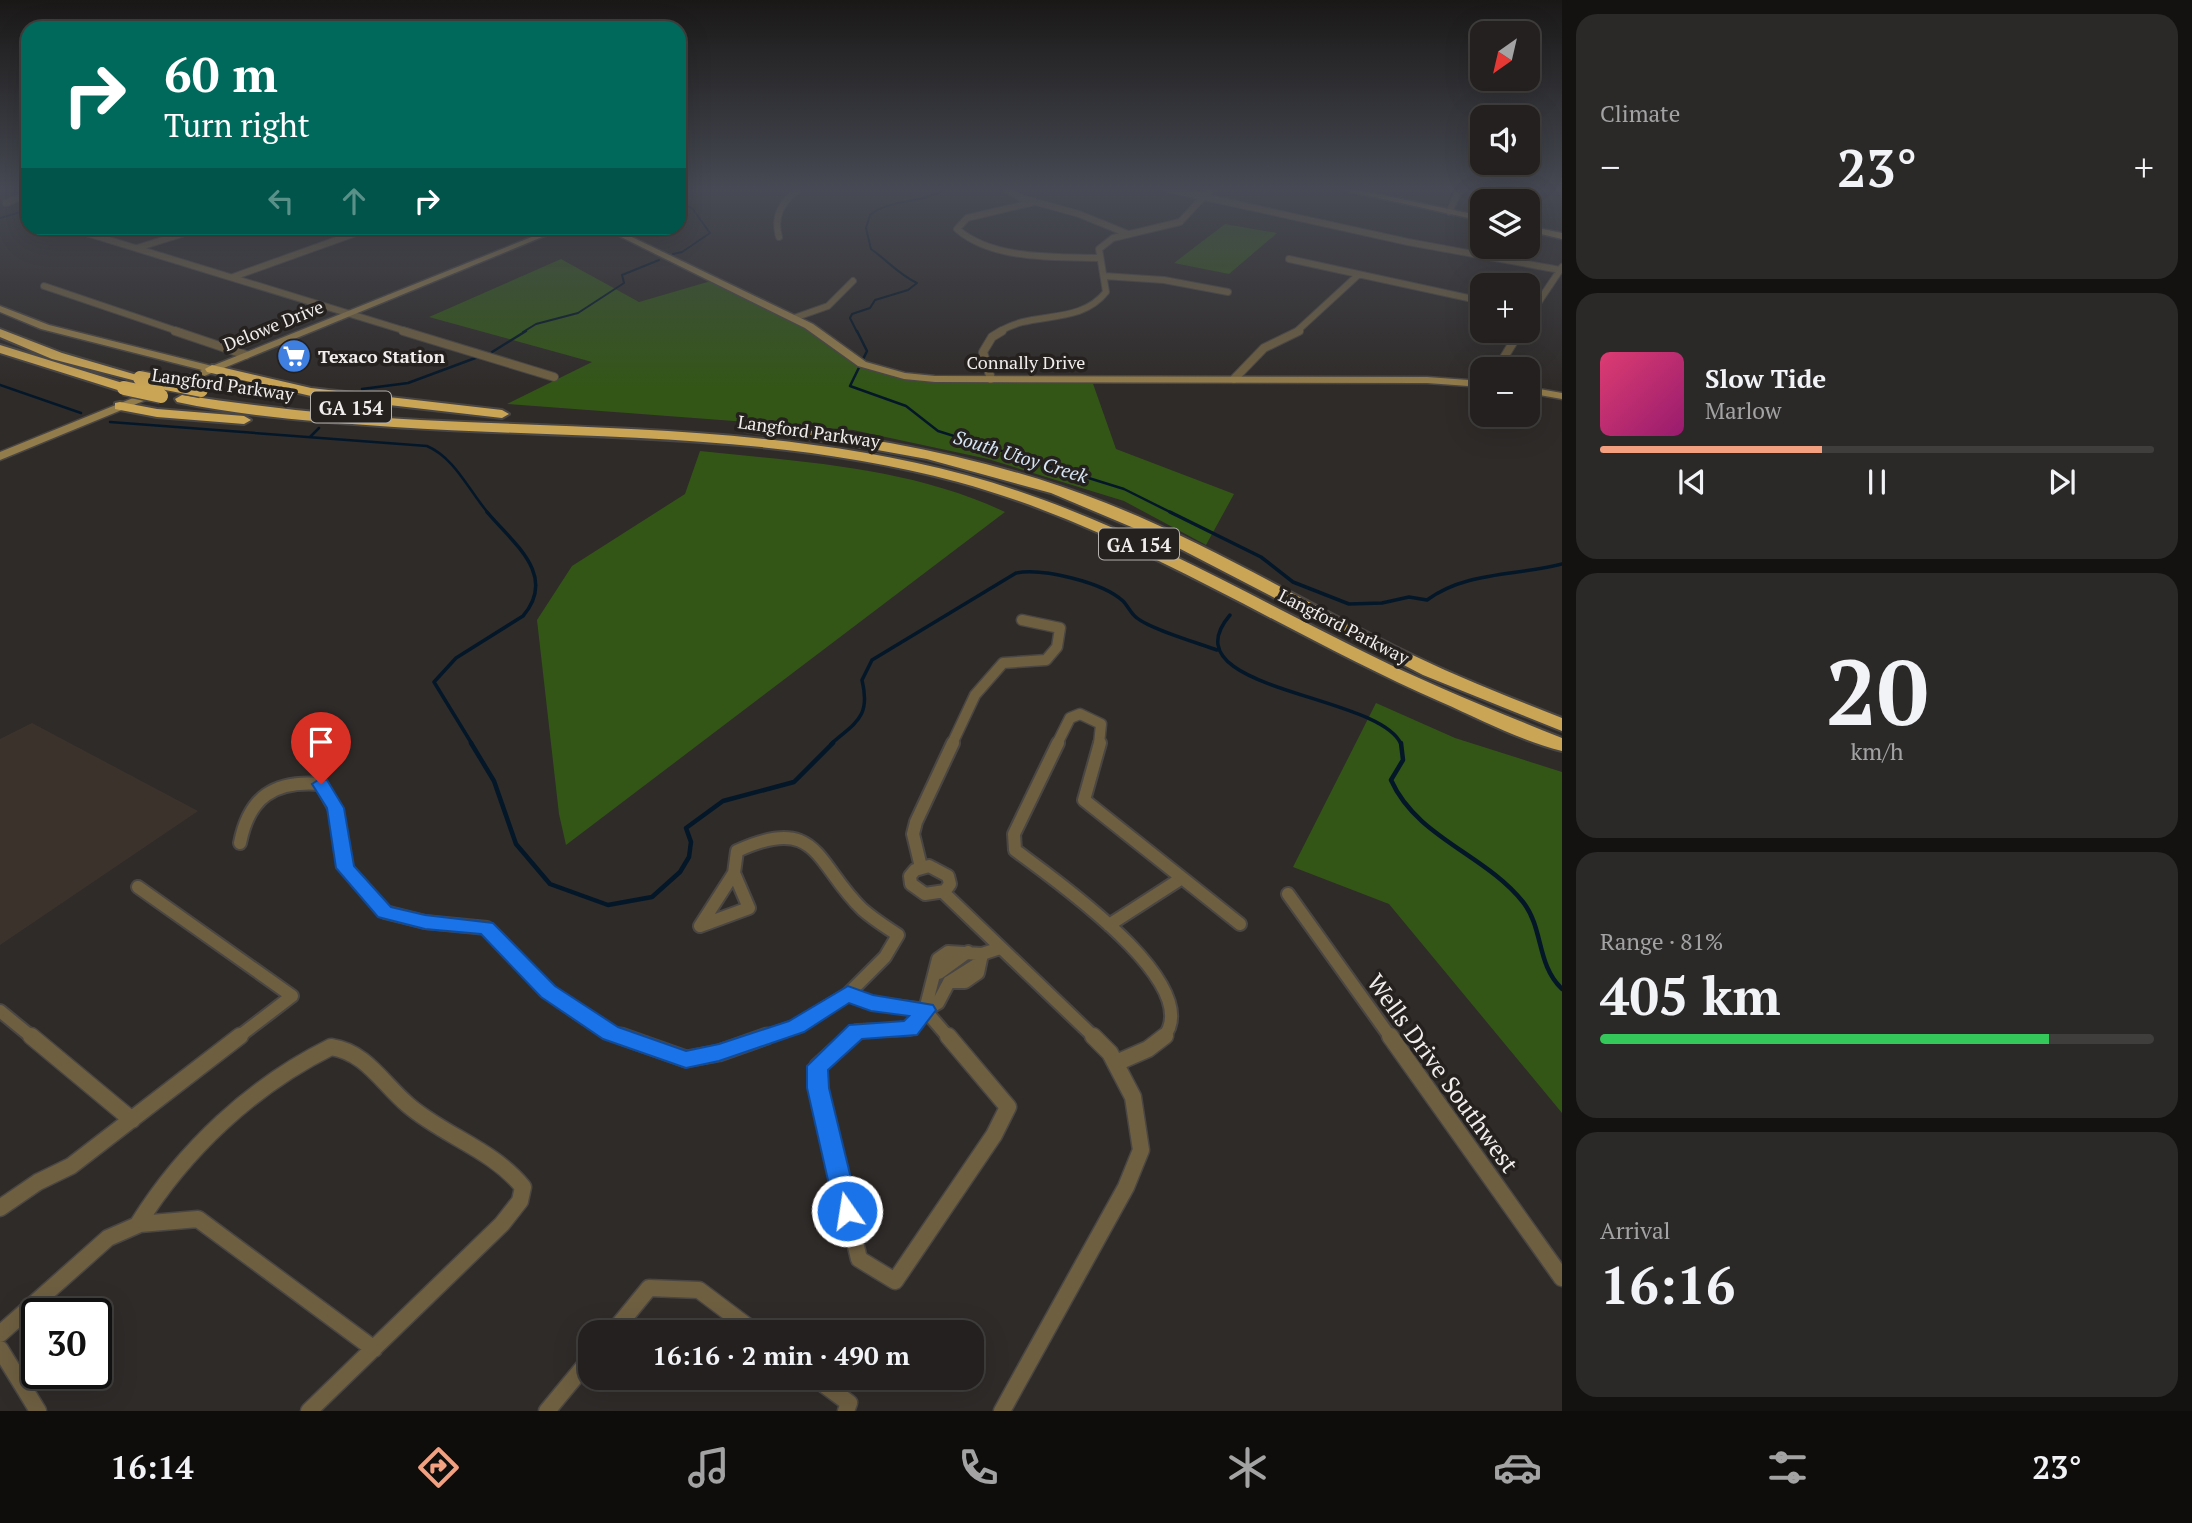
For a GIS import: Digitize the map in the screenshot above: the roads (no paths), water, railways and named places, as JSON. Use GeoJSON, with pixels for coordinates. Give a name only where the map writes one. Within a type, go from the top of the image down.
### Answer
{"type":"FeatureCollection","features":[{"type":"Feature","properties":{"kind":"highway","name":"Langford Parkway"},"geometry":{"type":"LineString","coordinates":[[0,333],[57,356],[140,378],[201,390],[326,405],[732,426],[836,437],[910,449],[1010,475],[1099,506],[1171,537],[1388,651],[1562,725]]}},
{"type":"Feature","properties":{"kind":"highway","name":"Langford Parkway"},"geometry":{"type":"LineString","coordinates":[[0,349],[40,364],[124,388],[182,399],[340,419],[744,440],[822,450],[960,478],[1049,507],[1143,545],[1406,680],[1562,745]]}},
{"type":"Feature","properties":{"kind":"highway"},"geometry":{"type":"LineString","coordinates":[[212,369],[257,382],[337,396],[502,414]]}},
{"type":"Feature","properties":{"kind":"highway"},"geometry":{"type":"LineString","coordinates":[[120,406],[157,413],[243,420],[454,425]]}},
{"type":"Feature","properties":{"kind":"street"},"geometry":{"type":"LineString","coordinates":[[160,255],[554,377]]}},
{"type":"Feature","properties":{"kind":"street"},"geometry":{"type":"LineString","coordinates":[[233,277],[295,255]]}},
{"type":"Feature","properties":{"kind":"street","name":"Delowe Drive"},"geometry":{"type":"LineString","coordinates":[[0,456],[494,255]]}},
{"type":"Feature","properties":{"kind":"street","name":"Connally Drive"},"geometry":{"type":"LineString","coordinates":[[663,255],[794,318],[827,337],[854,360],[872,368],[920,378],[1427,380],[1470,383]]}},
{"type":"Feature","properties":{"kind":"street"},"geometry":{"type":"LineString","coordinates":[[1057,255],[1100,258]]}},
{"type":"Feature","properties":{"kind":"street"},"geometry":{"type":"LineString","coordinates":[[991,379],[983,352],[991,337],[1014,325],[1097,304],[1106,292],[1100,255]]}},
{"type":"Feature","properties":{"kind":"street"},"geometry":{"type":"LineString","coordinates":[[1481,255],[1561,269],[1540,298]]}},
{"type":"Feature","properties":{"kind":"street"},"geometry":{"type":"LineString","coordinates":[[1289,259],[1470,299]]}},
{"type":"Feature","properties":{"kind":"street"},"geometry":{"type":"LineString","coordinates":[[1104,276],[1164,280],[1228,292]]}},
{"type":"Feature","properties":{"kind":"street"},"geometry":{"type":"LineString","coordinates":[[1234,379],[1264,348],[1299,331],[1357,276]]}},
{"type":"Feature","properties":{"kind":"street"},"geometry":{"type":"LineString","coordinates":[[794,318],[828,306],[853,281]]}},
{"type":"Feature","properties":{"kind":"street"},"geometry":{"type":"LineString","coordinates":[[44,286],[246,355]]}},
{"type":"Feature","properties":{"kind":"street"},"geometry":{"type":"LineString","coordinates":[[0,309],[57,331],[212,369]]}},
{"type":"Feature","properties":{"kind":"street"},"geometry":{"type":"LineString","coordinates":[[184,362],[191,373],[186,380]]}},
{"type":"Feature","properties":{"kind":"street"},"geometry":{"type":"LineString","coordinates":[[1540,392],[1562,396]]}},
{"type":"Feature","properties":{"kind":"street"},"geometry":{"type":"LineString","coordinates":[[921,867],[913,834],[916,822],[975,695],[1003,663],[1046,660],[1057,647],[1060,628],[1022,620]]}},
{"type":"Feature","properties":{"kind":"street"},"geometry":{"type":"LineString","coordinates":[[1116,1063],[1156,1046],[1172,1024],[1174,1010],[1151,970],[1130,943],[1015,850],[1014,834],[1070,718],[1080,714],[1101,724],[1101,739],[1084,800],[1240,924]]}},
{"type":"Feature","properties":{"kind":"street"},"geometry":{"type":"LineString","coordinates":[[240,843],[248,811],[271,792],[303,781],[321,784],[335,808],[345,868],[385,912],[425,922],[486,928],[548,991],[611,1033],[686,1059],[719,1053],[796,1026],[848,994],[885,957],[898,935],[862,909],[819,852],[792,839],[765,838],[737,851],[734,873]]}},
{"type":"Feature","properties":{"kind":"street"},"geometry":{"type":"LineString","coordinates":[[921,867],[944,871],[950,884],[943,892],[925,894],[914,888],[911,876],[921,867]]}},
{"type":"Feature","properties":{"kind":"street"},"geometry":{"type":"LineString","coordinates":[[1109,925],[1182,878]]}},
{"type":"Feature","properties":{"kind":"street"},"geometry":{"type":"LineString","coordinates":[[0,1208],[38,1182],[71,1166],[292,996],[138,887]]}},
{"type":"Feature","properties":{"kind":"street"},"geometry":{"type":"LineString","coordinates":[[943,892],[1110,1053],[1133,1097],[1141,1150],[1126,1187],[1002,1411]]}},
{"type":"Feature","properties":{"kind":"street","name":"Wells Drive Southwest"},"geometry":{"type":"LineString","coordinates":[[1288,894],[1562,1278]]}},
{"type":"Feature","properties":{"kind":"street"},"geometry":{"type":"LineString","coordinates":[[942,977],[976,957],[1000,948]]}},
{"type":"Feature","properties":{"kind":"street"},"geometry":{"type":"LineString","coordinates":[[942,977],[965,982],[978,973],[976,957]]}},
{"type":"Feature","properties":{"kind":"street"},"geometry":{"type":"LineString","coordinates":[[848,994],[871,1003],[925,1010],[1008,1107],[987,1146],[894,1281],[859,1259],[818,1088],[818,1066],[857,1031],[910,1029],[925,1010],[938,1003],[942,977]]}},
{"type":"Feature","properties":{"kind":"street"},"geometry":{"type":"LineString","coordinates":[[0,1012],[132,1120]]}},
{"type":"Feature","properties":{"kind":"street"},"geometry":{"type":"LineString","coordinates":[[138,1224],[162,1183],[189,1151],[233,1110],[331,1047],[352,1052],[408,1106],[449,1135],[514,1173],[523,1187],[520,1201],[502,1224],[309,1411]]}},
{"type":"Feature","properties":{"kind":"street"},"geometry":{"type":"LineString","coordinates":[[0,1334],[108,1238],[127,1226],[165,1219],[198,1219],[374,1349]]}},
{"type":"Feature","properties":{"kind":"street"},"geometry":{"type":"LineString","coordinates":[[622,1320],[649,1288],[699,1290],[739,1320]]}},
{"type":"Feature","properties":{"kind":"street"},"geometry":{"type":"LineString","coordinates":[[0,1349],[38,1411]]}},
{"type":"Feature","properties":{"kind":"street"},"geometry":{"type":"LineString","coordinates":[[547,1411],[578,1374]]}},
{"type":"Feature","properties":{"kind":"street"},"geometry":{"type":"LineString","coordinates":[[832,1390],[849,1403],[846,1411]]}},
{"type":"Feature","properties":{"kind":"waterway","name":"South Utoy Creek"},"geometry":{"type":"LineString","coordinates":[[857,332],[850,318],[852,314],[870,308],[875,300],[908,290],[917,283],[878,255]]}},
{"type":"Feature","properties":{"kind":"waterway"},"geometry":{"type":"LineString","coordinates":[[523,332],[536,324],[578,313],[624,283],[622,275],[659,260]]}},
{"type":"Feature","properties":{"kind":"waterway"},"geometry":{"type":"LineString","coordinates":[[492,352],[526,331]]}},
{"type":"Feature","properties":{"kind":"waterway","name":"South Utoy Creek"},"geometry":{"type":"LineString","coordinates":[[857,331],[867,351],[850,386],[906,406],[938,431],[1124,489],[1170,512]]}},
{"type":"Feature","properties":{"kind":"waterway"},"geometry":{"type":"LineString","coordinates":[[362,389],[408,383],[478,357]]}},
{"type":"Feature","properties":{"kind":"waterway"},"geometry":{"type":"LineString","coordinates":[[0,385],[81,413]]}},
{"type":"Feature","properties":{"kind":"waterway"},"geometry":{"type":"LineString","coordinates":[[110,422],[427,446],[446,458],[489,514]]}},
{"type":"Feature","properties":{"kind":"waterway"},"geometry":{"type":"LineString","coordinates":[[310,437],[319,428]]}},
{"type":"Feature","properties":{"kind":"waterway"},"geometry":{"type":"LineString","coordinates":[[472,744],[434,682],[456,658],[523,616],[533,601],[536,587],[528,560],[487,512]]}},
{"type":"Feature","properties":{"kind":"waterway"},"geometry":{"type":"LineString","coordinates":[[1170,512],[1261,557],[1293,582],[1349,604],[1382,603],[1409,597],[1427,600],[1442,591],[1475,579],[1562,564]]}},
{"type":"Feature","properties":{"kind":"waterway","name":"South Utoy Creek"},"geometry":{"type":"LineString","coordinates":[[1170,512],[1174,514]]}},
{"type":"Feature","properties":{"kind":"waterway"},"geometry":{"type":"LineString","coordinates":[[831,744],[854,724],[863,711],[862,680],[872,660],[1016,573],[1041,573],[1087,582],[1123,601],[1143,622],[1217,650]]}},
{"type":"Feature","properties":{"kind":"waterway","name":"South Utoy Creek"},"geometry":{"type":"LineString","coordinates":[[1230,615],[1218,640],[1226,660],[1250,676],[1356,713],[1385,727],[1401,744]]}},
{"type":"Feature","properties":{"kind":"waterway"},"geometry":{"type":"LineString","coordinates":[[471,743],[494,781],[516,844],[550,884],[608,905],[652,897],[680,872],[689,857],[691,842],[686,828],[723,801],[794,782],[833,743]]}},
{"type":"Feature","properties":{"kind":"waterway","name":"South Utoy Creek"},"geometry":{"type":"LineString","coordinates":[[1401,743],[1403,760],[1391,780],[1403,800],[1417,817],[1490,871],[1523,902],[1530,912],[1548,969],[1562,989]]}},
{"type":"Feature","properties":{"kind":"place","name":"Texaco Station"},"geometry":{"type":"Point","coordinates":[294,356]}}]}
